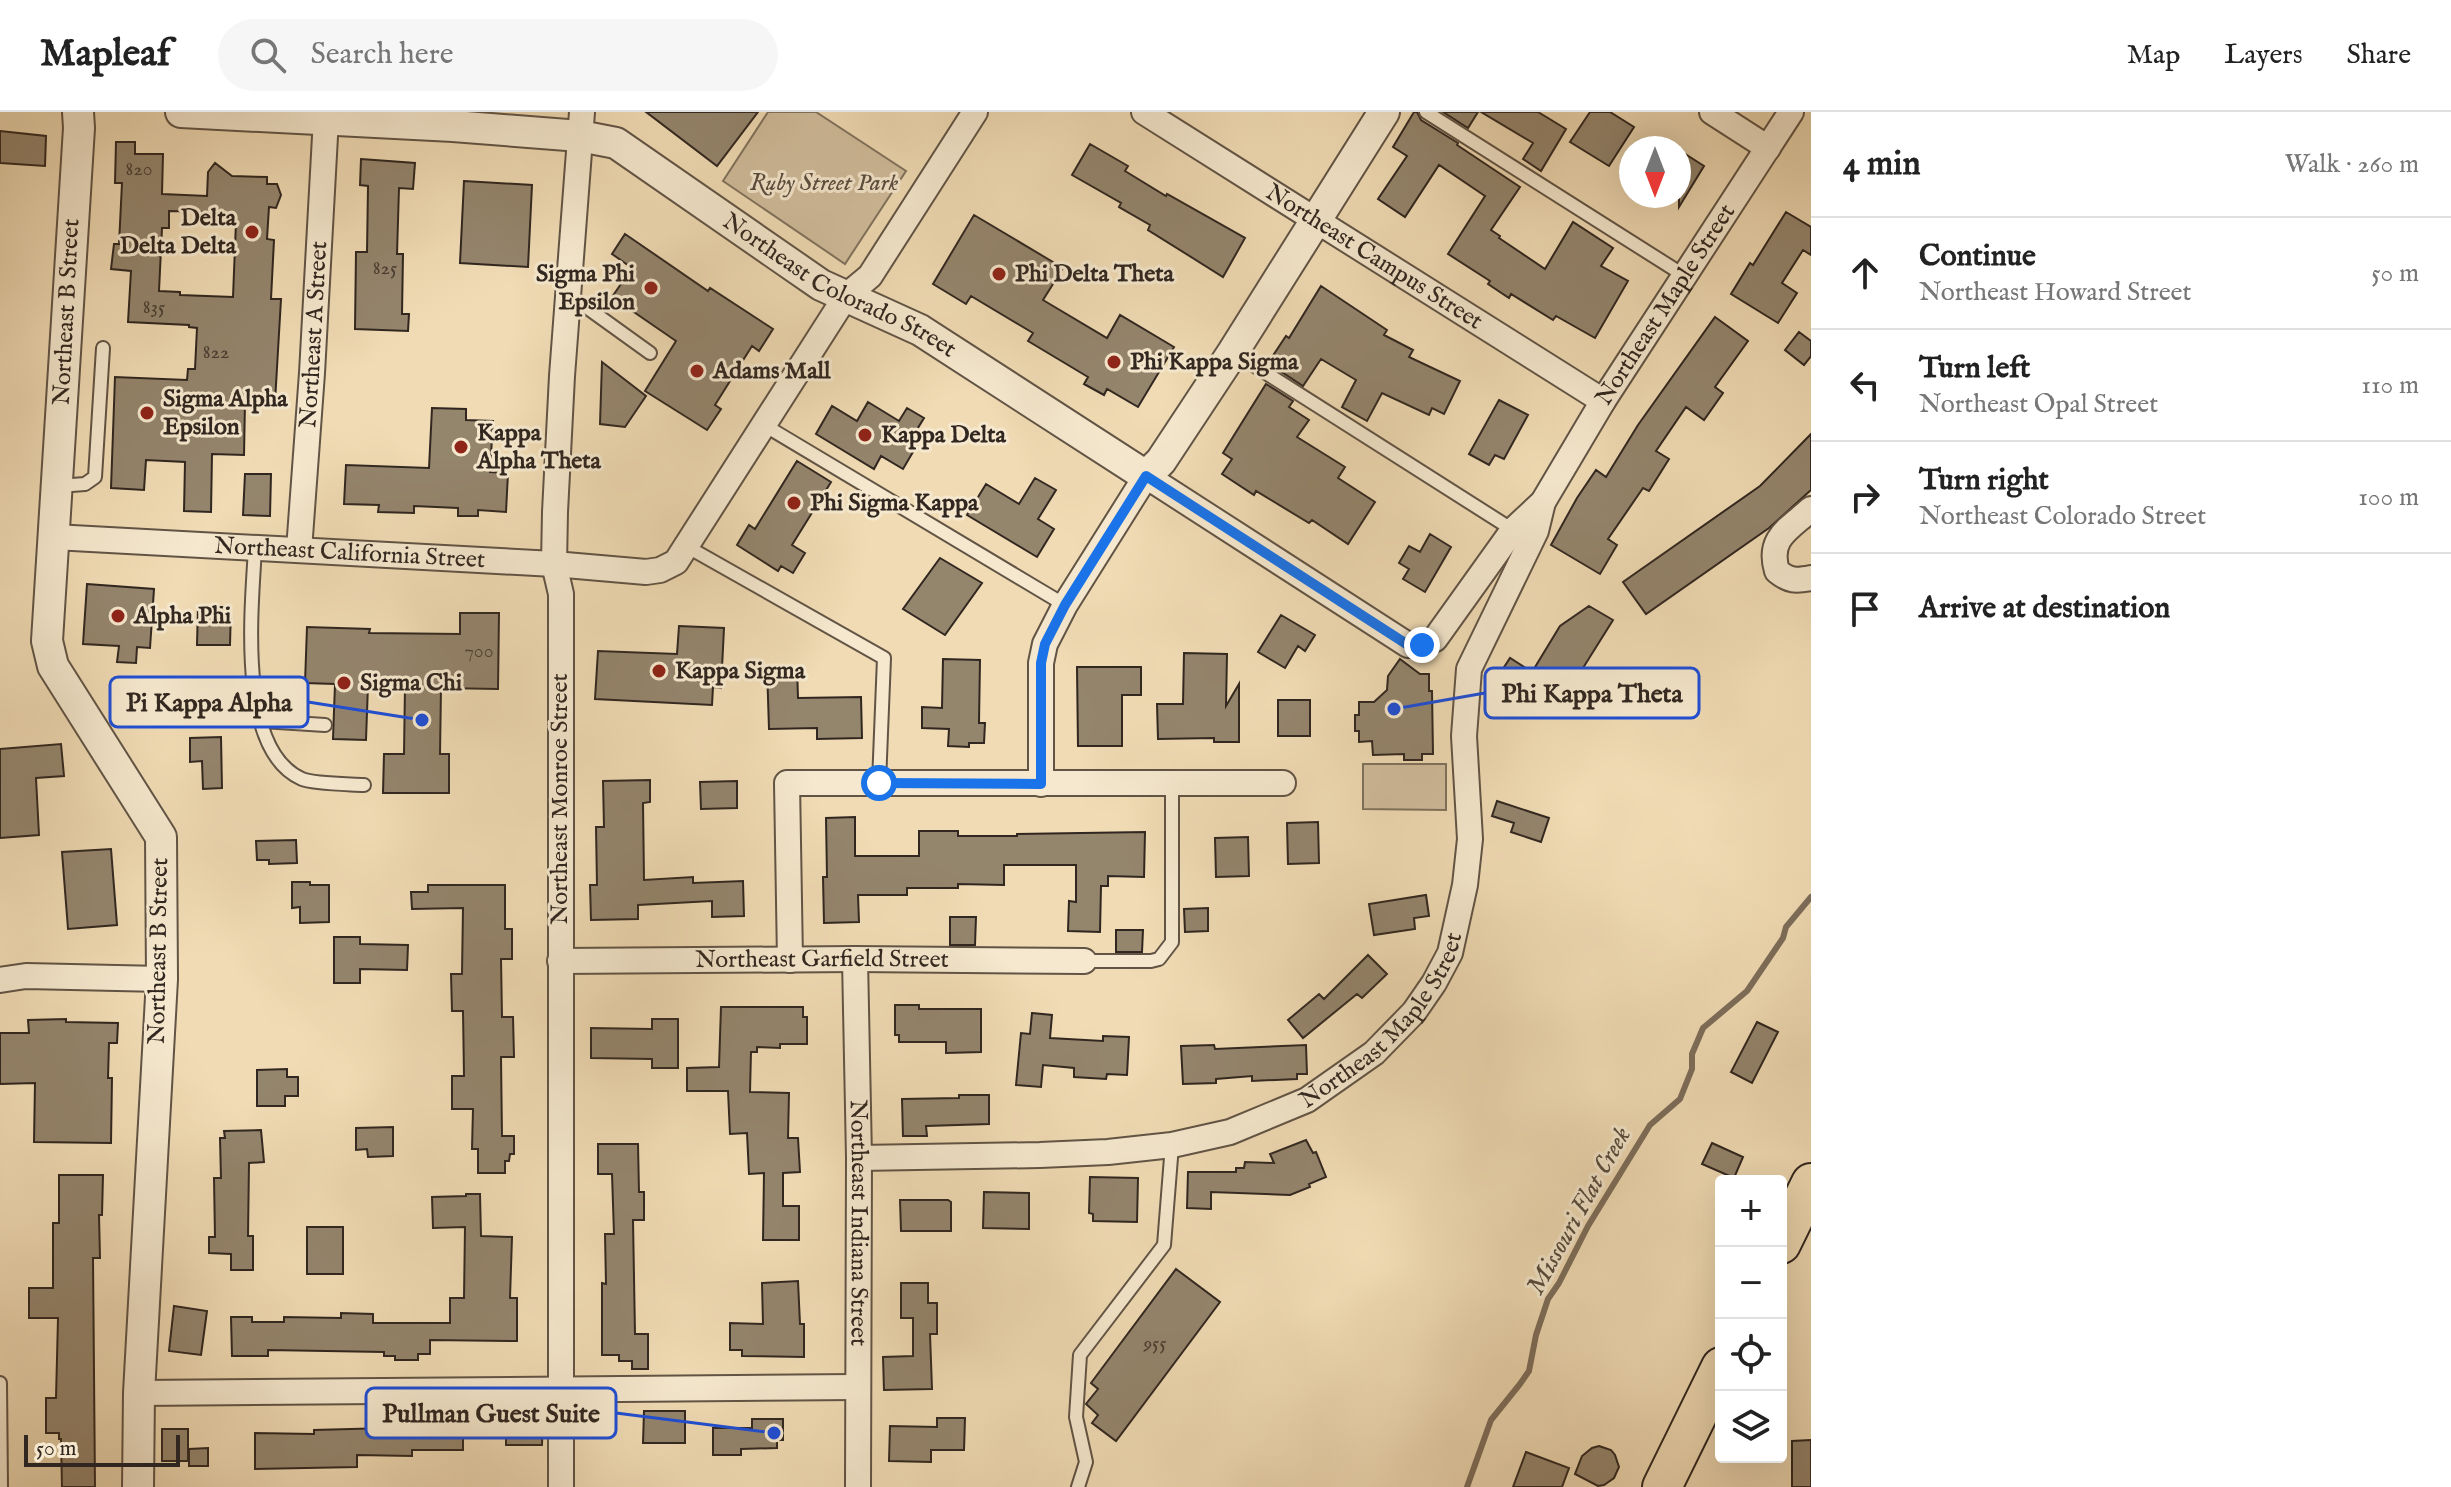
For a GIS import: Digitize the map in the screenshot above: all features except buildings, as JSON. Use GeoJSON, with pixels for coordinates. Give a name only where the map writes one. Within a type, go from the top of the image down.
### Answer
{"type":"FeatureCollection","features":[{"type":"Feature","properties":{"kind":"main road"},"geometry":{"type":"LineString","coordinates":[[1787,1232],[1811,1183]]}},
{"type":"Feature","properties":{"kind":"main road"},"geometry":{"type":"LineString","coordinates":[[1662,1487],[1715,1379]]}},
{"type":"Feature","properties":{"kind":"street","name":"Northeast B Street"},"geometry":{"type":"LineString","coordinates":[[78,112],[47,641],[53,666],[161,837],[162,979],[139,1393],[138,1487]]}},
{"type":"Feature","properties":{"kind":"street","name":"Northeast Colorado Street"},"geometry":{"type":"LineString","coordinates":[[181,112],[581,124],[616,143],[821,285],[920,330],[1408,645],[1422,645],[1435,639]]}},
{"type":"Feature","properties":{"kind":"street"},"geometry":{"type":"LineString","coordinates":[[686,546],[846,296],[870,276],[975,112]]}},
{"type":"Feature","properties":{"kind":"street","name":"Northeast Campus Street"},"geometry":{"type":"LineString","coordinates":[[1144,112],[1603,401]]}},
{"type":"Feature","properties":{"kind":"street"},"geometry":{"type":"LineString","coordinates":[[1041,784],[1041,663],[1045,644],[1065,605],[1146,476],[1161,461],[1233,352],[1384,112]]}},
{"type":"Feature","properties":{"kind":"street"},"geometry":{"type":"LineString","coordinates":[[1712,112],[1768,148]]}},
{"type":"Feature","properties":{"kind":"street","name":"Northeast Maple Street"},"geometry":{"type":"LineString","coordinates":[[1435,639],[1513,530],[1543,502],[1603,401],[1791,112]]}},
{"type":"Feature","properties":{"kind":"street","name":"Northeast A Street"},"geometry":{"type":"LineString","coordinates":[[299,550],[326,118]]}},
{"type":"Feature","properties":{"kind":"street","name":"Northeast Monroe Street"},"geometry":{"type":"LineString","coordinates":[[561,1487],[561,594],[554,564],[557,467],[581,124]]}},
{"type":"Feature","properties":{"kind":"street","name":"Northeast Maple Street"},"geometry":{"type":"LineString","coordinates":[[859,1158],[1040,1155],[1172,1145],[1230,1132],[1307,1100],[1374,1053],[1414,1012],[1450,953],[1465,885],[1470,839],[1464,736],[1469,669],[1536,531],[1543,502]]}},
{"type":"Feature","properties":{"kind":"street"},"geometry":{"type":"LineString","coordinates":[[1811,509],[1775,542],[1773,551],[1777,571],[1788,580],[1811,578]]}},
{"type":"Feature","properties":{"kind":"street","name":"Northeast California Street"},"geometry":{"type":"LineString","coordinates":[[54,537],[554,564],[646,572],[660,570],[676,562],[686,546]]}},
{"type":"Feature","properties":{"kind":"street"},"geometry":{"type":"LineString","coordinates":[[790,960],[787,783],[1283,783]]}},
{"type":"Feature","properties":{"kind":"street","name":"Northeast Indiana Street"},"geometry":{"type":"LineString","coordinates":[[855,959],[859,1158],[858,1487]]}},
{"type":"Feature","properties":{"kind":"street","name":"Northeast Garfield Street"},"geometry":{"type":"LineString","coordinates":[[560,961],[1084,961]]}},
{"type":"Feature","properties":{"kind":"street"},"geometry":{"type":"LineString","coordinates":[[0,980],[26,976],[162,979]]}},
{"type":"Feature","properties":{"kind":"street"},"geometry":{"type":"LineString","coordinates":[[139,1393],[856,1387]]}},
{"type":"Feature","properties":{"kind":"lane"},"geometry":{"type":"LineString","coordinates":[[1426,112],[1685,276]]}},
{"type":"Feature","properties":{"kind":"lane"},"geometry":{"type":"LineString","coordinates":[[568,294],[650,353]]}},
{"type":"Feature","properties":{"kind":"lane"},"geometry":{"type":"LineString","coordinates":[[56,486],[85,484],[95,477],[103,348]]}},
{"type":"Feature","properties":{"kind":"lane"},"geometry":{"type":"LineString","coordinates":[[1233,352],[1513,530]]}},
{"type":"Feature","properties":{"kind":"lane"},"geometry":{"type":"LineString","coordinates":[[764,425],[1065,605]]}},
{"type":"Feature","properties":{"kind":"lane"},"geometry":{"type":"LineString","coordinates":[[686,546],[884,658],[879,783]]}},
{"type":"Feature","properties":{"kind":"lane"},"geometry":{"type":"LineString","coordinates":[[255,548],[250,637],[253,691],[269,742],[284,767],[304,780],[364,785]]}},
{"type":"Feature","properties":{"kind":"lane"},"geometry":{"type":"LineString","coordinates":[[262,721],[325,725]]}},
{"type":"Feature","properties":{"kind":"lane"},"geometry":{"type":"LineString","coordinates":[[1084,961],[1151,961],[1159,959],[1172,942],[1172,783]]}},
{"type":"Feature","properties":{"kind":"lane"},"geometry":{"type":"LineString","coordinates":[[1078,1487],[1086,1462],[1076,1417],[1080,1355],[1164,1245],[1172,1145]]}},
{"type":"Feature","properties":{"kind":"lane"},"geometry":{"type":"LineString","coordinates":[[0,1383],[1,1487]]}},
{"type":"Feature","properties":{"kind":"green space","name":"Ruby Street Park"},"geometry":{"type":"Polygon","coordinates":[[[768,112],[816,112],[906,171],[845,264],[723,181],[768,112]]]}},
{"type":"Feature","properties":{"kind":"green space"},"geometry":{"type":"Polygon","coordinates":[[[1363,764],[1446,764],[1446,810],[1363,809],[1363,764]]]}},
{"type":"Feature","properties":{"kind":"waterway","name":"Missouri Flat Creek"},"geometry":{"type":"LineString","coordinates":[[1467,1487],[1491,1420],[1529,1371],[1536,1335],[1548,1299],[1588,1226],[1650,1125],[1680,1099],[1692,1069],[1692,1054],[1703,1028],[1747,991],[1783,938],[1786,927],[1811,897]]}},
{"type":"Feature","properties":{"kind":"place","name":"Delta Delta Delta"},"geometry":{"type":"Point","coordinates":[252,232]}},
{"type":"Feature","properties":{"kind":"place","name":"Phi Delta Theta"},"geometry":{"type":"Point","coordinates":[999,274]}},
{"type":"Feature","properties":{"kind":"place","name":"Sigma Phi Epsilon"},"geometry":{"type":"Point","coordinates":[651,288]}},
{"type":"Feature","properties":{"kind":"place","name":"Phi Kappa Sigma"},"geometry":{"type":"Point","coordinates":[1114,362]}},
{"type":"Feature","properties":{"kind":"place","name":"Adams Mall"},"geometry":{"type":"Point","coordinates":[697,371]}},
{"type":"Feature","properties":{"kind":"place","name":"Sigma Alpha Epsilon"},"geometry":{"type":"Point","coordinates":[147,413]}},
{"type":"Feature","properties":{"kind":"place","name":"Kappa Delta"},"geometry":{"type":"Point","coordinates":[865,435]}},
{"type":"Feature","properties":{"kind":"place","name":"Kappa Alpha Theta"},"geometry":{"type":"Point","coordinates":[461,447]}},
{"type":"Feature","properties":{"kind":"place","name":"Phi Sigma Kappa"},"geometry":{"type":"Point","coordinates":[794,503]}},
{"type":"Feature","properties":{"kind":"place","name":"Alpha Phi"},"geometry":{"type":"Point","coordinates":[118,616]}},
{"type":"Feature","properties":{"kind":"place","name":"Kappa Sigma"},"geometry":{"type":"Point","coordinates":[659,671]}},
{"type":"Feature","properties":{"kind":"place","name":"Sigma Chi"},"geometry":{"type":"Point","coordinates":[344,683]}},
{"type":"Feature","properties":{"kind":"place","name":"Phi Kappa Theta"},"geometry":{"type":"Point","coordinates":[1394,709]}},
{"type":"Feature","properties":{"kind":"place","name":"Pi Kappa Alpha"},"geometry":{"type":"Point","coordinates":[422,720]}},
{"type":"Feature","properties":{"kind":"place","name":"Pullman Guest Suite"},"geometry":{"type":"Point","coordinates":[774,1433]}},
{"type":"Feature","properties":{"kind":"route"},"geometry":{"type":"LineString","coordinates":[[879,783],[1041,784],[1041,663],[1045,644],[1065,605],[1146,476],[1408,645],[1422,645]]}}]}
